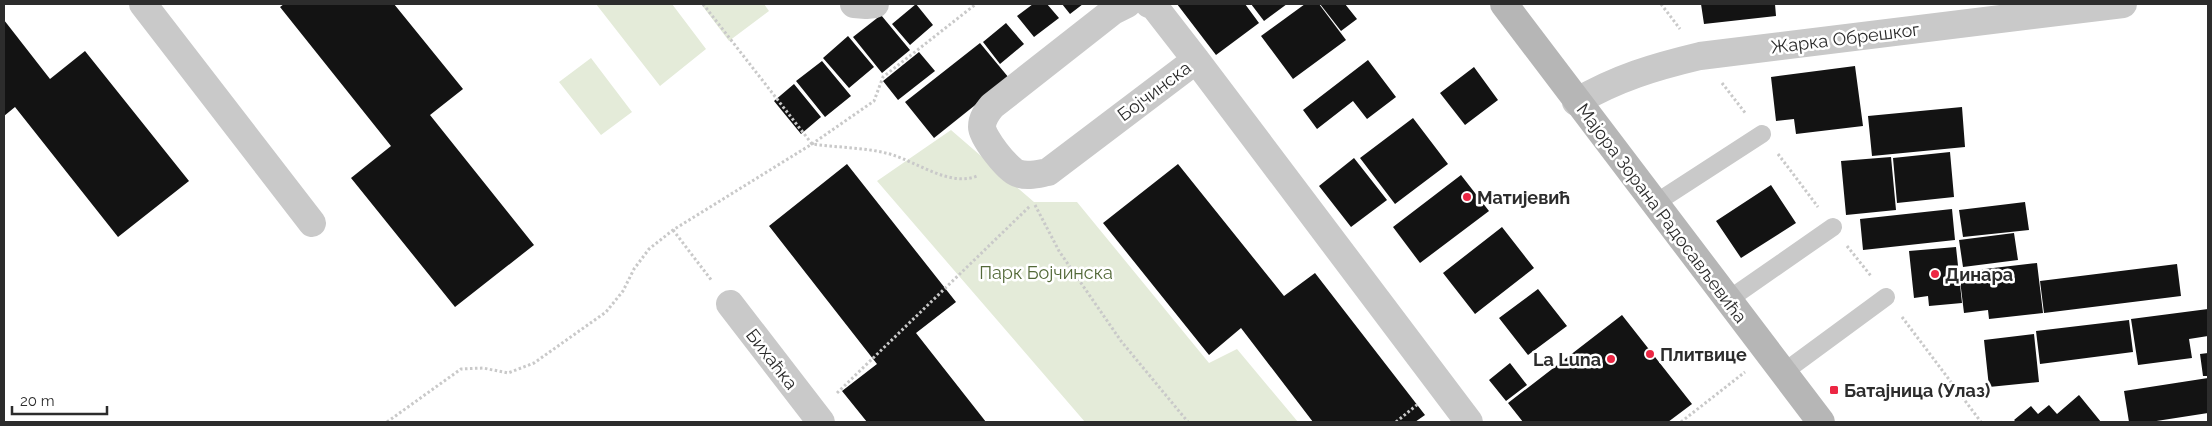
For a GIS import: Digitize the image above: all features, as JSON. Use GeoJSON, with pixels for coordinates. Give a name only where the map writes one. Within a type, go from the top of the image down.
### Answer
{"type":"FeatureCollection","features":[{"type":"Feature","properties":{"kind":"main road","name":"Мајора Зорана Радосављевића"},"geometry":{"type":"LineString","coordinates":[[1504,4],[1576,102],[1821,422]]}},
{"type":"Feature","properties":{"kind":"street"},"geometry":{"type":"LineString","coordinates":[[143,4],[312,223]]}},
{"type":"Feature","properties":{"kind":"street"},"geometry":{"type":"LineString","coordinates":[[854,4],[875,4]]}},
{"type":"Feature","properties":{"kind":"street","name":"Бојчинска"},"geometry":{"type":"LineString","coordinates":[[1127,4],[1113,11],[992,106],[984,117],[982,128],[985,137],[1005,164],[1015,172],[1026,175],[1048,172],[1196,60],[1469,422]]}},
{"type":"Feature","properties":{"kind":"street","name":"Жарка Обрешког"},"geometry":{"type":"LineString","coordinates":[[1576,102],[1610,83],[1641,70],[1700,56],[2122,4]]}},
{"type":"Feature","properties":{"kind":"street"},"geometry":{"type":"LineString","coordinates":[[1152,5],[1196,60]]}},
{"type":"Feature","properties":{"kind":"street","name":"Бихаћка"},"geometry":{"type":"LineString","coordinates":[[730,304],[813,419]]}},
{"type":"Feature","properties":{"kind":"lane"},"geometry":{"type":"LineString","coordinates":[[1654,204],[1762,134]]}},
{"type":"Feature","properties":{"kind":"lane"},"geometry":{"type":"LineString","coordinates":[[1728,300],[1833,227]]}},
{"type":"Feature","properties":{"kind":"lane"},"geometry":{"type":"LineString","coordinates":[[1777,363],[1886,297]]}},
{"type":"Feature","properties":{"kind":"path"},"geometry":{"type":"LineString","coordinates":[[703,4],[812,144],[852,147],[892,155],[952,177],[970,179],[1005,164]]}},
{"type":"Feature","properties":{"kind":"path"},"geometry":{"type":"LineString","coordinates":[[387,422],[461,369],[483,368],[508,373],[534,363],[606,312],[623,291],[634,269],[649,249],[673,230],[812,144],[874,101],[883,77],[976,4]]}},
{"type":"Feature","properties":{"kind":"path"},"geometry":{"type":"LineString","coordinates":[[813,419],[1034,202],[1059,251],[1121,341],[1188,422]]}},
{"type":"Feature","properties":{"kind":"path"},"geometry":{"type":"LineString","coordinates":[[673,230],[730,304]]}},
{"type":"Feature","properties":{"kind":"path"},"geometry":{"type":"LineString","coordinates":[[1681,422],[1777,363]]}},
{"type":"Feature","properties":{"kind":"path"},"geometry":{"type":"LineString","coordinates":[[1396,422],[1421,402]]}},
{"type":"Feature","properties":{"kind":"green space"},"geometry":{"type":"Polygon","coordinates":[[[596,4],[672,4],[706,49],[660,86],[596,4]]]}},
{"type":"Feature","properties":{"kind":"green space"},"geometry":{"type":"Polygon","coordinates":[[[701,4],[764,4],[769,11],[729,41],[701,4]]]}},
{"type":"Feature","properties":{"kind":"green space"},"geometry":{"type":"Polygon","coordinates":[[[591,58],[632,112],[601,135],[559,82],[591,58]]]}},
{"type":"Feature","properties":{"kind":"green space","name":"Парк Бојчинска"},"geometry":{"type":"Polygon","coordinates":[[[951,130],[1034,202],[1077,202],[1209,363],[1237,349],[1298,422],[1085,422],[877,181],[951,130]]]}},
{"type":"Feature","properties":{"kind":"building"},"geometry":{"type":"Polygon","coordinates":[[[284,4],[394,4],[463,89],[430,115],[534,245],[455,307],[351,178],[391,146],[280,7],[284,4]]]}},
{"type":"Feature","properties":{"kind":"building"},"geometry":{"type":"Polygon","coordinates":[[[916,4],[933,25],[910,45],[892,24],[916,4]]]}},
{"type":"Feature","properties":{"kind":"building"},"geometry":{"type":"Polygon","coordinates":[[[1033,4],[1047,4],[1059,18],[1034,37],[1017,16],[1033,4]]]}},
{"type":"Feature","properties":{"kind":"building"},"geometry":{"type":"Polygon","coordinates":[[[1062,4],[1083,4],[1070,14],[1062,4]]]}},
{"type":"Feature","properties":{"kind":"building"},"geometry":{"type":"Polygon","coordinates":[[[1177,4],[1245,4],[1259,23],[1216,55],[1177,4]]]}},
{"type":"Feature","properties":{"kind":"building"},"geometry":{"type":"Polygon","coordinates":[[[1251,4],[1287,4],[1264,21],[1251,4]]]}},
{"type":"Feature","properties":{"kind":"building"},"geometry":{"type":"Polygon","coordinates":[[[1305,4],[1319,4],[1346,40],[1293,79],[1261,36],[1305,4]]]}},
{"type":"Feature","properties":{"kind":"building"},"geometry":{"type":"Polygon","coordinates":[[[1320,4],[1345,4],[1357,19],[1341,31],[1320,4]]]}},
{"type":"Feature","properties":{"kind":"building"},"geometry":{"type":"Polygon","coordinates":[[[1701,4],[1775,4],[1776,16],[1704,24],[1701,4]]]}},
{"type":"Feature","properties":{"kind":"building"},"geometry":{"type":"Polygon","coordinates":[[[881,15],[910,50],[882,73],[853,37],[881,15]]]}},
{"type":"Feature","properties":{"kind":"building"},"geometry":{"type":"Polygon","coordinates":[[[4,20],[50,79],[85,51],[189,181],[118,237],[15,107],[4,116],[4,20]]]}},
{"type":"Feature","properties":{"kind":"building"},"geometry":{"type":"Polygon","coordinates":[[[1006,23],[1024,44],[1000,64],[983,42],[1006,23]]]}},
{"type":"Feature","properties":{"kind":"building"},"geometry":{"type":"Polygon","coordinates":[[[848,36],[874,67],[849,88],[823,58],[848,36]]]}},
{"type":"Feature","properties":{"kind":"building"},"geometry":{"type":"Polygon","coordinates":[[[980,43],[1009,78],[934,138],[905,102],[980,43]]]}},
{"type":"Feature","properties":{"kind":"building"},"geometry":{"type":"Polygon","coordinates":[[[919,52],[935,71],[898,100],[883,81],[919,52]]]}},
{"type":"Feature","properties":{"kind":"building"},"geometry":{"type":"Polygon","coordinates":[[[1368,60],[1396,97],[1367,119],[1353,101],[1317,129],[1303,110],[1368,60]]]}},
{"type":"Feature","properties":{"kind":"building"},"geometry":{"type":"Polygon","coordinates":[[[822,61],[851,96],[825,117],[796,81],[822,61]]]}},
{"type":"Feature","properties":{"kind":"building"},"geometry":{"type":"Polygon","coordinates":[[[1855,66],[1863,126],[1796,134],[1794,119],[1776,121],[1771,77],[1855,66]]]}},
{"type":"Feature","properties":{"kind":"building"},"geometry":{"type":"Polygon","coordinates":[[[1474,67],[1498,100],[1465,125],[1440,93],[1474,67]]]}},
{"type":"Feature","properties":{"kind":"building"},"geometry":{"type":"Polygon","coordinates":[[[794,84],[821,117],[801,134],[774,101],[794,84]]]}},
{"type":"Feature","properties":{"kind":"building"},"geometry":{"type":"Polygon","coordinates":[[[1962,107],[1965,147],[1872,156],[1868,116],[1962,107]]]}},
{"type":"Feature","properties":{"kind":"building"},"geometry":{"type":"Polygon","coordinates":[[[1413,118],[1448,164],[1395,204],[1360,158],[1413,118]]]}},
{"type":"Feature","properties":{"kind":"building"},"geometry":{"type":"Polygon","coordinates":[[[1950,152],[1954,197],[1897,203],[1893,158],[1950,152]]]}},
{"type":"Feature","properties":{"kind":"building"},"geometry":{"type":"Polygon","coordinates":[[[1891,157],[1896,210],[1846,215],[1841,161],[1891,157]]]}},
{"type":"Feature","properties":{"kind":"building"},"geometry":{"type":"Polygon","coordinates":[[[1354,158],[1387,200],[1351,227],[1319,186],[1354,158]]]}},
{"type":"Feature","properties":{"kind":"building"},"geometry":{"type":"Polygon","coordinates":[[[847,164],[956,302],[916,333],[986,422],[867,422],[842,391],[877,364],[769,226],[847,164]]]}},
{"type":"Feature","properties":{"kind":"building"},"geometry":{"type":"Polygon","coordinates":[[[1178,164],[1284,296],[1315,273],[1425,415],[1415,422],[1313,422],[1241,328],[1209,355],[1103,223],[1178,164]]]}},
{"type":"Feature","properties":{"kind":"building"},"geometry":{"type":"Polygon","coordinates":[[[1461,175],[1489,211],[1420,263],[1393,227],[1461,175]]]}},
{"type":"Feature","properties":{"kind":"building"},"geometry":{"type":"Polygon","coordinates":[[[1771,185],[1796,223],[1741,258],[1716,221],[1771,185]]]}},
{"type":"Feature","properties":{"kind":"building"},"geometry":{"type":"Polygon","coordinates":[[[2025,202],[2029,230],[1963,237],[1959,210],[2025,202]]]}},
{"type":"Feature","properties":{"kind":"building"},"geometry":{"type":"Polygon","coordinates":[[[1952,209],[1955,240],[1863,250],[1860,219],[1952,209]]]}},
{"type":"Feature","properties":{"kind":"building"},"geometry":{"type":"Polygon","coordinates":[[[1502,227],[1534,268],[1475,314],[1443,273],[1502,227]]]}},
{"type":"Feature","properties":{"kind":"building"},"geometry":{"type":"Polygon","coordinates":[[[2014,233],[2018,260],[1963,267],[1959,240],[2014,233]]]}},
{"type":"Feature","properties":{"kind":"building","name":"Динара"},"geometry":{"type":"Polygon","coordinates":[[[1956,247],[1962,303],[1929,306],[1928,296],[1914,298],[1909,251],[1956,247]]]}},
{"type":"Feature","properties":{"kind":"building"},"geometry":{"type":"Polygon","coordinates":[[[2037,263],[2043,313],[1989,319],[1988,310],[1964,313],[1959,272],[2037,263]]]}},
{"type":"Feature","properties":{"kind":"building"},"geometry":{"type":"Polygon","coordinates":[[[2177,264],[2181,296],[2044,313],[2040,281],[2177,264]]]}},
{"type":"Feature","properties":{"kind":"building"},"geometry":{"type":"Polygon","coordinates":[[[1538,289],[1567,326],[1528,355],[1499,318],[1538,289]]]}},
{"type":"Feature","properties":{"kind":"building"},"geometry":{"type":"Polygon","coordinates":[[[2208,309],[2208,336],[2189,339],[2192,358],[2138,365],[2131,319],[2208,309]]]}},
{"type":"Feature","properties":{"kind":"building","name":"La Luna"},"geometry":{"type":"Polygon","coordinates":[[[1622,315],[1692,404],[1668,422],[1523,422],[1508,403],[1622,315]]]}},
{"type":"Feature","properties":{"kind":"building"},"geometry":{"type":"Polygon","coordinates":[[[2129,320],[2133,352],[2040,364],[2036,331],[2129,320]]]}},
{"type":"Feature","properties":{"kind":"building"},"geometry":{"type":"Polygon","coordinates":[[[2034,334],[2039,382],[1989,387],[1984,340],[2034,334]]]}},
{"type":"Feature","properties":{"kind":"building"},"geometry":{"type":"Polygon","coordinates":[[[2208,353],[2208,376],[2203,376],[2200,354],[2208,353]]]}},
{"type":"Feature","properties":{"kind":"building"},"geometry":{"type":"Polygon","coordinates":[[[1510,363],[1527,385],[1506,401],[1489,380],[1510,363]]]}},
{"type":"Feature","properties":{"kind":"building"},"geometry":{"type":"Polygon","coordinates":[[[2208,378],[2208,413],[2150,422],[2129,422],[2124,391],[2208,378]]]}},
{"type":"Feature","properties":{"kind":"building"},"geometry":{"type":"Polygon","coordinates":[[[2079,395],[2101,422],[2016,422],[2014,420],[2031,406],[2038,414],[2049,405],[2057,414],[2079,395]]]}},
{"type":"Feature","properties":{"kind":"place","name":"Матијевић"},"geometry":{"type":"Point","coordinates":[1467,197]}},
{"type":"Feature","properties":{"kind":"place","name":"Динара"},"geometry":{"type":"Point","coordinates":[1935,274]}},
{"type":"Feature","properties":{"kind":"place","name":"Плитвице"},"geometry":{"type":"Point","coordinates":[1650,354]}},
{"type":"Feature","properties":{"kind":"place","name":"La Luna"},"geometry":{"type":"Point","coordinates":[1611,359]}},
{"type":"Feature","properties":{"kind":"place","name":"Батајница (Улаз)"},"geometry":{"type":"Point","coordinates":[1834,390]}}]}
